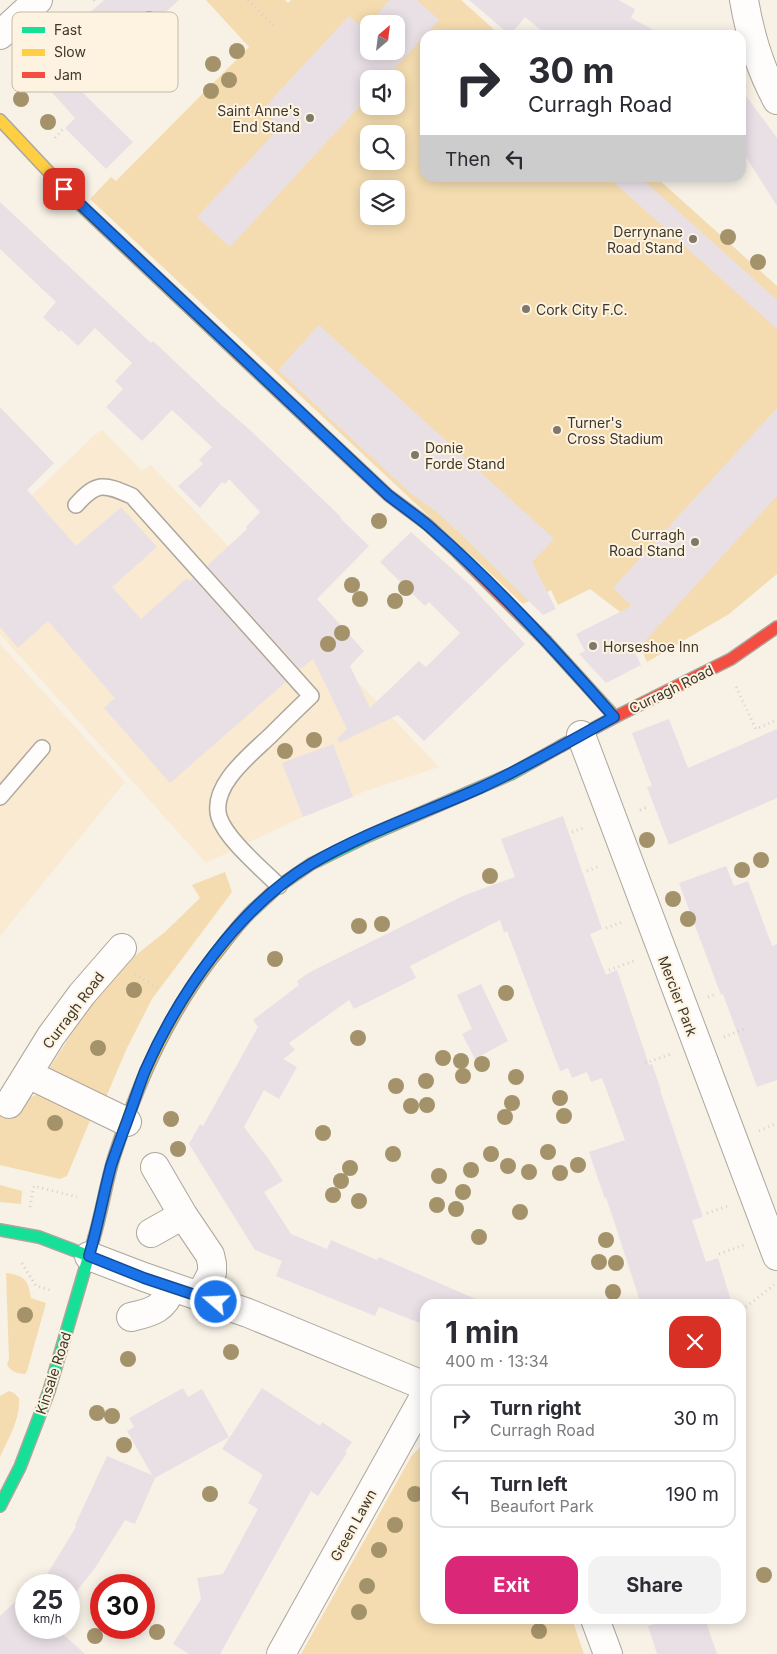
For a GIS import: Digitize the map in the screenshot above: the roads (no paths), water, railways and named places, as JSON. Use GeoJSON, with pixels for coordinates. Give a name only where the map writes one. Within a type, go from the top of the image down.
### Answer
{"type":"FeatureCollection","features":[{"type":"Feature","properties":{"kind":"street"},"geometry":{"type":"LineString","coordinates":[[25,12],[38,0]]}},
{"type":"Feature","properties":{"kind":"street"},"geometry":{"type":"LineString","coordinates":[[744,0],[748,25],[756,54],[777,100]]}},
{"type":"Feature","properties":{"kind":"street"},"geometry":{"type":"LineString","coordinates":[[0,35],[12,24]]}},
{"type":"Feature","properties":{"kind":"street"},"geometry":{"type":"LineString","coordinates":[[0,120],[76,201],[377,485],[433,530],[511,605],[585,683],[614,717]]}},
{"type":"Feature","properties":{"kind":"street","name":"Curragh Road"},"geometry":{"type":"LineString","coordinates":[[92,1246],[111,1168],[145,1072],[163,1034],[182,1000],[206,966],[245,918],[279,886],[311,864],[335,851],[512,773],[614,717],[700,676],[773,637]]}},
{"type":"Feature","properties":{"kind":"street","name":"Mercier Park"},"geometry":{"type":"LineString","coordinates":[[581,735],[777,1256]]}},
{"type":"Feature","properties":{"kind":"street","name":"Curragh Road"},"geometry":{"type":"LineString","coordinates":[[9,1104],[51,1036],[82,994],[122,948]]}},
{"type":"Feature","properties":{"kind":"street"},"geometry":{"type":"LineString","coordinates":[[28,1074],[127,1122]]}},
{"type":"Feature","properties":{"kind":"street"},"geometry":{"type":"LineString","coordinates":[[155,1167],[183,1215],[210,1255],[212,1273],[200,1296]]}},
{"type":"Feature","properties":{"kind":"street"},"geometry":{"type":"LineString","coordinates":[[151,1233],[183,1215]]}},
{"type":"Feature","properties":{"kind":"street"},"geometry":{"type":"LineString","coordinates":[[0,1230],[92,1246],[172,1287],[248,1313],[420,1384]]}},
{"type":"Feature","properties":{"kind":"street","name":"Kinsale Road"},"geometry":{"type":"LineString","coordinates":[[0,1506],[20,1467],[39,1419],[92,1246]]}},
{"type":"Feature","properties":{"kind":"street"},"geometry":{"type":"LineString","coordinates":[[131,1317],[149,1313],[167,1301],[172,1287]]}},
{"type":"Feature","properties":{"kind":"street","name":"Green Lawn"},"geometry":{"type":"LineString","coordinates":[[281,1654],[420,1404]]}},
{"type":"Feature","properties":{"kind":"street"},"geometry":{"type":"LineString","coordinates":[[597,1624],[608,1654]]}},
{"type":"Feature","properties":{"kind":"lane"},"geometry":{"type":"LineString","coordinates":[[76,505],[92,488],[109,486],[132,496],[311,696],[235,769],[223,788],[218,804],[219,817],[230,836],[279,886]]}},
{"type":"Feature","properties":{"kind":"lane"},"geometry":{"type":"LineString","coordinates":[[2,789],[42,748]]}},
{"type":"Feature","properties":{"kind":"place","name":"Saint Anne's End Stand"},"geometry":{"type":"Point","coordinates":[310,118]}},
{"type":"Feature","properties":{"kind":"place","name":"Derrynane Road Stand"},"geometry":{"type":"Point","coordinates":[693,239]}},
{"type":"Feature","properties":{"kind":"place","name":"Cork City F.C."},"geometry":{"type":"Point","coordinates":[526,309]}},
{"type":"Feature","properties":{"kind":"place","name":"Turner's Cross Stadium"},"geometry":{"type":"Point","coordinates":[557,430]}},
{"type":"Feature","properties":{"kind":"place","name":"Donie Forde Stand"},"geometry":{"type":"Point","coordinates":[415,455]}},
{"type":"Feature","properties":{"kind":"place","name":"Curragh Road Stand"},"geometry":{"type":"Point","coordinates":[695,542]}},
{"type":"Feature","properties":{"kind":"place","name":"Horseshoe Inn"},"geometry":{"type":"Point","coordinates":[593,646]}}]}
